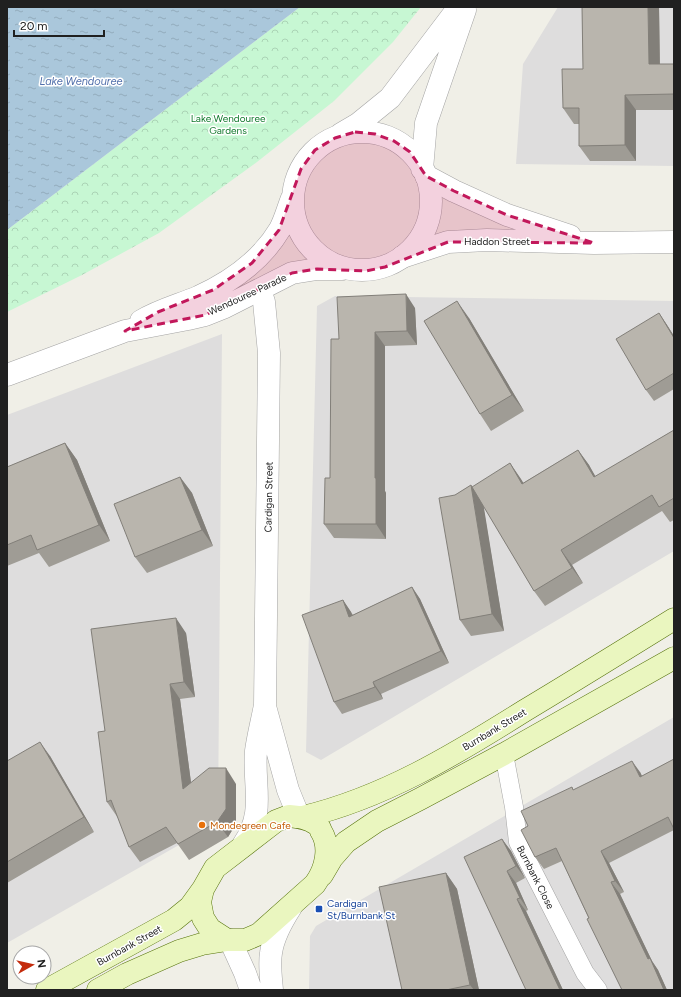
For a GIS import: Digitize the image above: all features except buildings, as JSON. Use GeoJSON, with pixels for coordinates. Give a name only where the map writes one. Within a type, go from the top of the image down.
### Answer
{"type":"FeatureCollection","features":[{"type":"Feature","properties":{"kind":"main road","name":"Burnbank Street"},"geometry":{"type":"LineString","coordinates":[[47,990],[174,920],[190,907],[203,889],[215,868],[276,821],[289,816],[301,817],[328,811],[371,796],[417,774],[478,740],[674,619]]}},
{"type":"Feature","properties":{"kind":"main road"},"geometry":{"type":"LineString","coordinates":[[98,990],[127,974],[179,951],[202,944],[229,940],[245,940],[259,934],[315,884],[339,850],[353,837],[366,828],[504,754],[674,658]]}},
{"type":"Feature","properties":{"kind":"main road"},"geometry":{"type":"LineString","coordinates":[[301,817],[317,824],[324,836],[327,853],[322,875]]}},
{"type":"Feature","properties":{"kind":"main road"},"geometry":{"type":"LineString","coordinates":[[203,889],[200,902],[203,918],[210,930],[229,940]]}},
{"type":"Feature","properties":{"kind":"street"},"geometry":{"type":"LineString","coordinates":[[459,7],[390,98],[358,124],[315,150],[301,169],[293,192],[294,217],[305,241],[323,259],[347,269],[366,271],[385,267],[402,257],[418,241],[428,221],[430,198],[424,173],[426,124],[466,7]]}},
{"type":"Feature","properties":{"kind":"street"},"geometry":{"type":"LineString","coordinates":[[335,138],[355,132],[375,134],[394,141],[410,152],[424,173]]}},
{"type":"Feature","properties":{"kind":"street","name":"Haddon Street"},"geometry":{"type":"LineString","coordinates":[[424,173],[454,191],[507,215],[594,243]]}},
{"type":"Feature","properties":{"kind":"street","name":"Wendouree Parade"},"geometry":{"type":"LineString","coordinates":[[7,375],[125,331],[158,312],[213,290],[240,273],[263,252],[280,230],[293,192]]}},
{"type":"Feature","properties":{"kind":"street","name":"Haddon Street"},"geometry":{"type":"LineString","coordinates":[[402,257],[448,242],[487,240],[594,243],[674,242]]}},
{"type":"Feature","properties":{"kind":"street","name":"Wendouree Parade"},"geometry":{"type":"LineString","coordinates":[[125,331],[188,319],[205,314],[225,307],[280,279],[298,272],[317,269],[347,269]]}},
{"type":"Feature","properties":{"kind":"street","name":"Cardigan Street"},"geometry":{"type":"LineString","coordinates":[[244,845],[252,830],[256,811],[258,789],[256,752],[265,705],[270,353],[264,302],[260,290]]}},
{"type":"Feature","properties":{"kind":"street","name":"Cardigan Street"},"geometry":{"type":"LineString","coordinates":[[265,705],[288,790],[301,817]]}},
{"type":"Feature","properties":{"kind":"street"},"geometry":{"type":"LineString","coordinates":[[272,990],[270,954],[272,945],[278,930],[292,905]]}},
{"type":"Feature","properties":{"kind":"street"},"geometry":{"type":"LineString","coordinates":[[229,940],[245,972],[251,990]]}},
{"type":"Feature","properties":{"kind":"lane","name":"Burnbank Close"},"geometry":{"type":"LineString","coordinates":[[504,754],[514,807],[518,842],[585,973],[598,990]]}},
{"type":"Feature","properties":{"kind":"highlighted area"},"geometry":{"type":"Polygon","coordinates":[[[355,132],[375,134],[394,141],[410,152],[426,176],[454,191],[507,215],[594,243],[448,242],[385,267],[366,271],[317,269],[292,273],[205,315],[125,331],[158,312],[213,290],[252,263],[279,230],[301,169],[315,150],[335,138],[355,132]]]}},
{"type":"Feature","properties":{"kind":"shaded area"},"geometry":{"type":"Polygon","coordinates":[[[558,7],[674,7],[674,166],[516,164],[523,64],[558,7]]]}},
{"type":"Feature","properties":{"kind":"shaded area"},"geometry":{"type":"Polygon","coordinates":[[[335,296],[674,301],[674,551],[321,760],[306,752],[317,306],[335,296]]]}},
{"type":"Feature","properties":{"kind":"shaded area"},"geometry":{"type":"Polygon","coordinates":[[[222,334],[218,818],[214,825],[7,943],[7,415],[222,334]]]}},
{"type":"Feature","properties":{"kind":"shaded area"},"geometry":{"type":"Polygon","coordinates":[[[674,717],[674,990],[309,990],[310,936],[316,926],[674,717]]]}},
{"type":"Feature","properties":{"kind":"green space","name":"Lake Wendouree Gardens"},"geometry":{"type":"Polygon","coordinates":[[[300,7],[421,7],[393,42],[334,101],[257,162],[159,233],[82,275],[7,312],[7,230],[300,7]]]}},
{"type":"Feature","properties":{"kind":"water","name":"Lake Wendouree"},"geometry":{"type":"Polygon","coordinates":[[[7,7],[300,7],[7,230],[7,7]]]}},
{"type":"Feature","properties":{"kind":"place","name":"Mondegreen Cafe"},"geometry":{"type":"Point","coordinates":[202,825]}},
{"type":"Feature","properties":{"kind":"place","name":"Cardigan St/Burnbank St"},"geometry":{"type":"Point","coordinates":[319,909]}}]}
